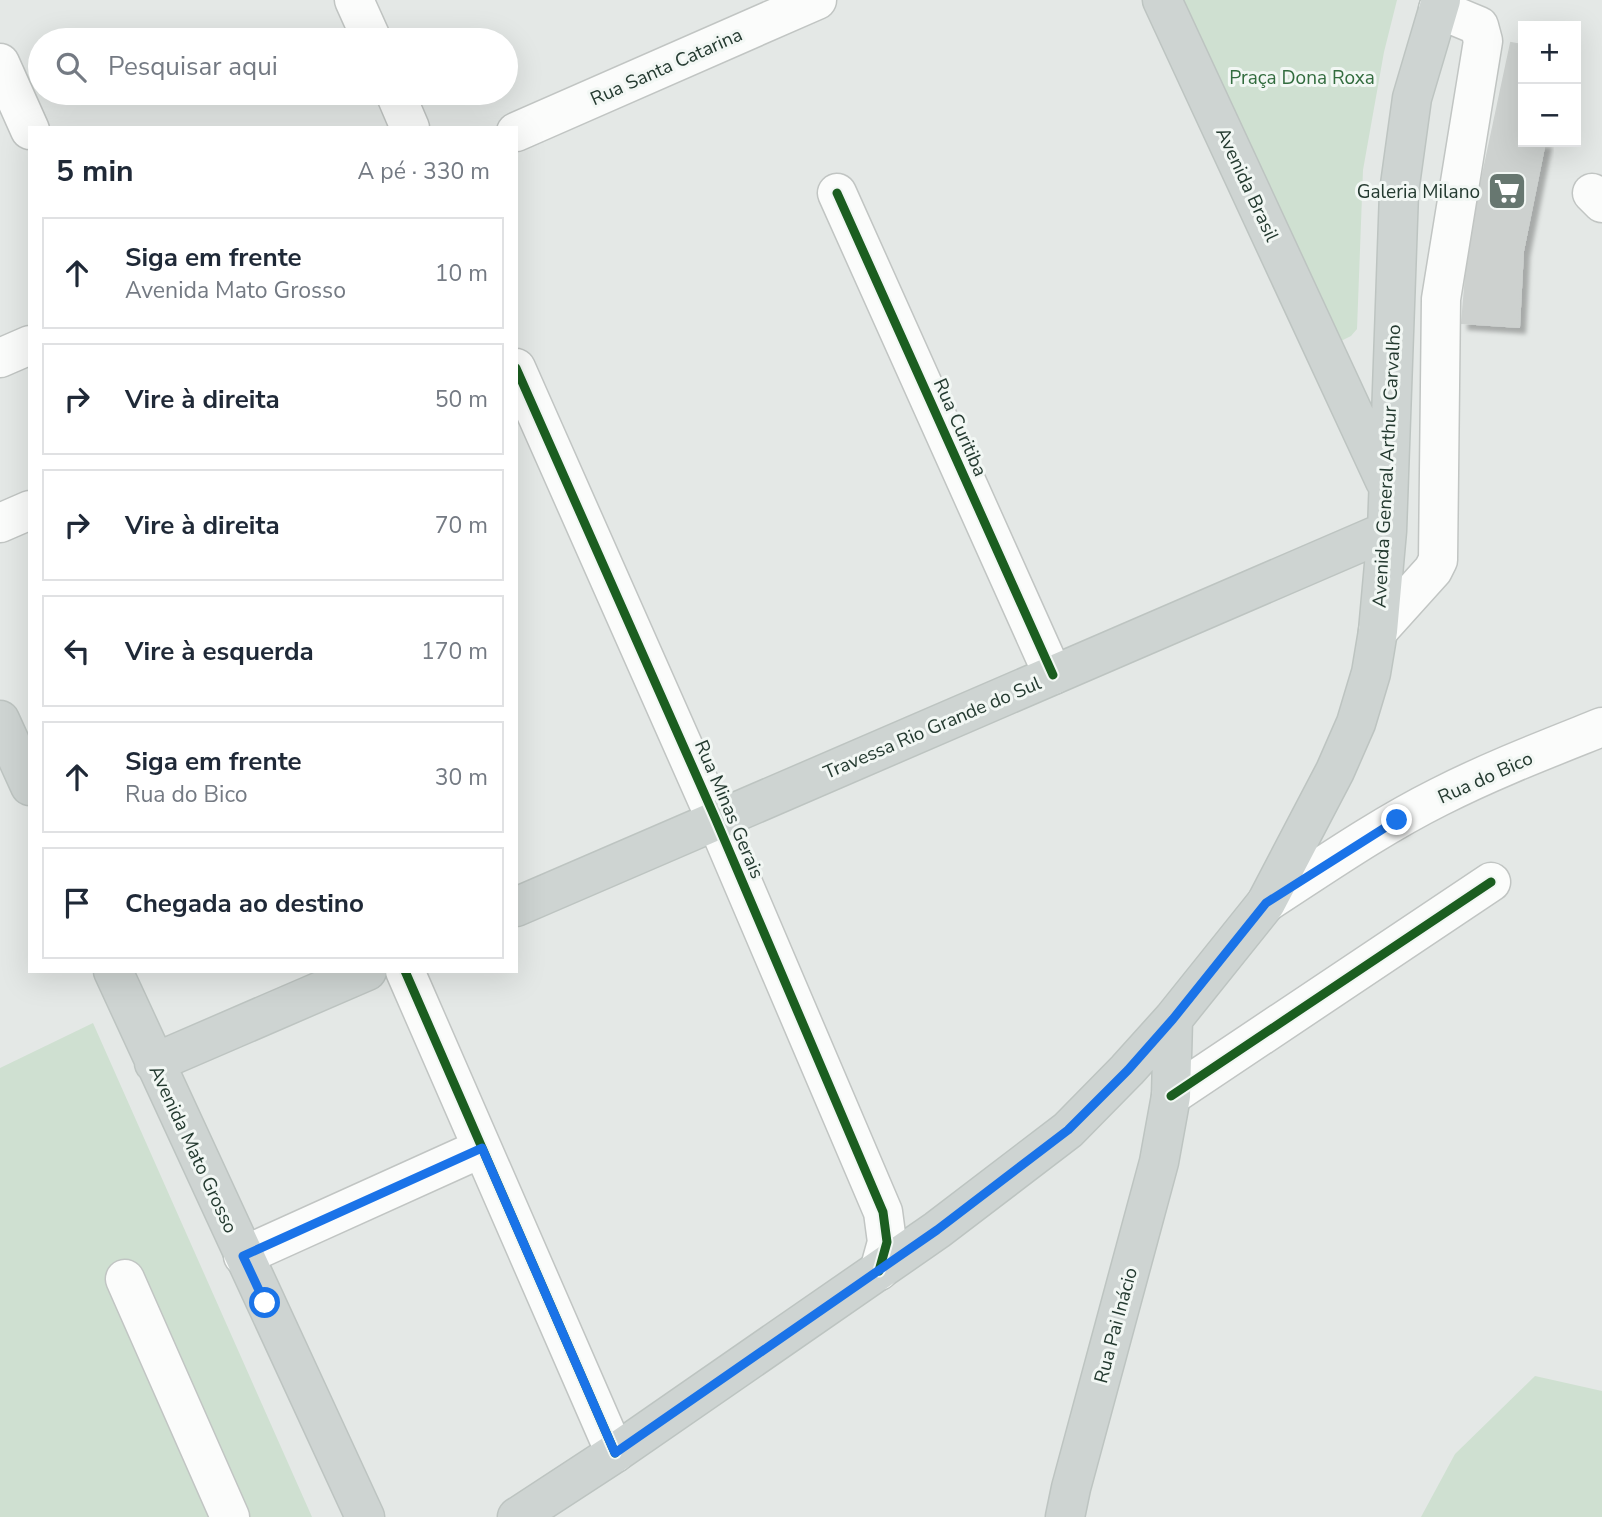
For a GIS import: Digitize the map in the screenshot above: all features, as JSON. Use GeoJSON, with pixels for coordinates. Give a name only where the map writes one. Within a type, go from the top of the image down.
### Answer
{"type":"FeatureCollection","features":[{"type":"Feature","properties":{"kind":"main road","name":"Avenida Brasil"},"geometry":{"type":"LineString","coordinates":[[1162,0],[1388,489]]}},
{"type":"Feature","properties":{"kind":"main road","name":"Avenida General Arthur Carvalho"},"geometry":{"type":"LineString","coordinates":[[517,1517],[615,1453],[879,1271],[1068,1130],[1128,1070],[1173,1019],[1266,903],[1356,723],[1371,673],[1378,631],[1387,531],[1399,192],[1412,98],[1439,5]]}},
{"type":"Feature","properties":{"kind":"main road"},"geometry":{"type":"LineString","coordinates":[[1333,369],[1352,376],[1391,376]]}},
{"type":"Feature","properties":{"kind":"main road","name":"Travessa Rio Grande do Sul"},"geometry":{"type":"LineString","coordinates":[[518,906],[1387,531]]}},
{"type":"Feature","properties":{"kind":"main road"},"geometry":{"type":"LineString","coordinates":[[13,729],[28,779]]}},
{"type":"Feature","properties":{"kind":"main road","name":"Avenida Mato Grosso"},"geometry":{"type":"LineString","coordinates":[[114,973],[365,1517]]}},
{"type":"Feature","properties":{"kind":"main road"},"geometry":{"type":"LineString","coordinates":[[154,1063],[362,973]]}},
{"type":"Feature","properties":{"kind":"main road","name":"Rua Pai Inácio"},"geometry":{"type":"LineString","coordinates":[[1065,1517],[1169,1115],[1173,1019]]}},
{"type":"Feature","properties":{"kind":"main road"},"geometry":{"type":"LineString","coordinates":[[1128,1070],[1142,1080],[1155,1096],[1161,1111],[1169,1115]]}},
{"type":"Feature","properties":{"kind":"street"},"geometry":{"type":"LineString","coordinates":[[354,0],[367,28]]}},
{"type":"Feature","properties":{"kind":"street","name":"Rua Santa Catarina"},"geometry":{"type":"LineString","coordinates":[[518,131],[758,12],[817,0]]}},
{"type":"Feature","properties":{"kind":"street"},"geometry":{"type":"LineString","coordinates":[[1378,631],[1433,570],[1438,560],[1441,299],[1483,41],[1479,26],[1439,5]]}},
{"type":"Feature","properties":{"kind":"street"},"geometry":{"type":"LineString","coordinates":[[0,62],[28,126]]}},
{"type":"Feature","properties":{"kind":"street"},"geometry":{"type":"LineString","coordinates":[[400,105],[409,126]]}},
{"type":"Feature","properties":{"kind":"street","name":"Rua Curitiba"},"geometry":{"type":"LineString","coordinates":[[837,193],[1053,675]]}},
{"type":"Feature","properties":{"kind":"street"},"geometry":{"type":"LineString","coordinates":[[0,358],[28,346]]}},
{"type":"Feature","properties":{"kind":"street","name":"Rua Minas Gerais"},"geometry":{"type":"LineString","coordinates":[[518,373],[716,820],[883,1212],[887,1242],[879,1271]]}},
{"type":"Feature","properties":{"kind":"street"},"geometry":{"type":"LineString","coordinates":[[0,523],[28,511]]}},
{"type":"Feature","properties":{"kind":"street","name":"Rua do Bico"},"geometry":{"type":"LineString","coordinates":[[1266,903],[1376,831],[1440,796],[1602,727]]}},
{"type":"Feature","properties":{"kind":"street"},"geometry":{"type":"LineString","coordinates":[[1169,1115],[1491,882]]}},
{"type":"Feature","properties":{"kind":"street"},"geometry":{"type":"LineString","coordinates":[[406,973],[615,1453]]}},
{"type":"Feature","properties":{"kind":"street"},"geometry":{"type":"LineString","coordinates":[[243,1256],[482,1148]]}},
{"type":"Feature","properties":{"kind":"street"},"geometry":{"type":"LineString","coordinates":[[883,1212],[893,1223],[907,1230],[922,1233],[937,1230]]}},
{"type":"Feature","properties":{"kind":"street"},"geometry":{"type":"LineString","coordinates":[[125,1279],[230,1517]]}},
{"type":"Feature","properties":{"kind":"green space","name":"Praça Dona Roxa"},"geometry":{"type":"Polygon","coordinates":[[[1181,0],[1397,0],[1384,52],[1363,170],[1357,329],[1341,341],[1181,0]]]}},
{"type":"Feature","properties":{"kind":"green space"},"geometry":{"type":"Polygon","coordinates":[[[93,1023],[312,1517],[0,1517],[0,1068],[93,1023]]]}},
{"type":"Feature","properties":{"kind":"green space"},"geometry":{"type":"Polygon","coordinates":[[[1535,1376],[1602,1391],[1602,1517],[1421,1517],[1455,1454],[1535,1376]]]}},
{"type":"Feature","properties":{"kind":"building","name":"Galeria Milano"},"geometry":{"type":"Polygon","coordinates":[[[1511,43],[1518,44],[1518,147],[1544,147],[1523,251],[1519,327],[1462,323],[1469,240],[1511,43]]]}},
{"type":"Feature","properties":{"kind":"cycle path"},"geometry":{"type":"LineString","coordinates":[[837,193],[1053,675]]}},
{"type":"Feature","properties":{"kind":"cycle path"},"geometry":{"type":"LineString","coordinates":[[518,373],[716,820],[883,1212],[887,1242],[879,1271]]}},
{"type":"Feature","properties":{"kind":"cycle path"},"geometry":{"type":"LineString","coordinates":[[1171,1096],[1491,882]]}},
{"type":"Feature","properties":{"kind":"cycle path"},"geometry":{"type":"LineString","coordinates":[[406,973],[615,1453]]}},
{"type":"Feature","properties":{"kind":"place","name":"Galeria Milano"},"geometry":{"type":"Point","coordinates":[1507,191]}},
{"type":"Feature","properties":{"kind":"route"},"geometry":{"type":"LineString","coordinates":[[265,1303],[243,1256],[482,1148],[615,1453],[937,1230],[1068,1130],[1128,1070],[1173,1019],[1266,903],[1397,820]]}}]}
